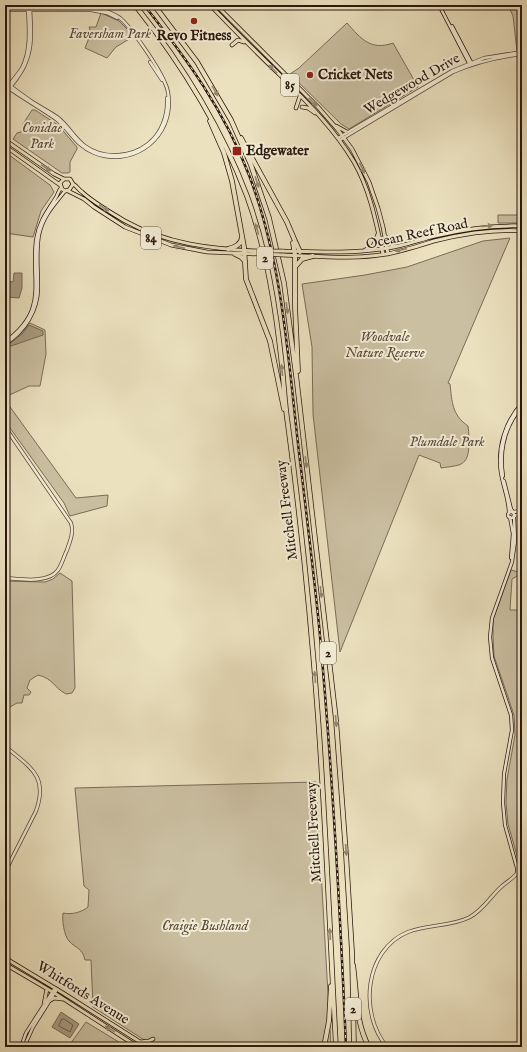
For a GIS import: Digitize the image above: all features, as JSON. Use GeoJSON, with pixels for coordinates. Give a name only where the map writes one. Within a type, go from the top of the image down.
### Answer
{"type":"FeatureCollection","features":[{"type":"Feature","properties":{"kind":"highway","name":"Mitchell Freeway"},"geometry":{"type":"LineString","coordinates":[[136,5],[181,66],[227,150],[252,211],[264,252],[273,301],[307,584],[318,717],[336,1047]]}},
{"type":"Feature","properties":{"kind":"highway","name":"Mitchell Freeway"},"geometry":{"type":"LineString","coordinates":[[154,5],[198,62],[231,120],[251,165],[269,218],[284,284],[336,720],[352,952],[354,1047]]}},
{"type":"Feature","properties":{"kind":"highway"},"geometry":{"type":"LineString","coordinates":[[202,103],[228,167],[237,202],[245,252],[248,286],[264,324],[271,346],[287,423]]}},
{"type":"Feature","properties":{"kind":"highway"},"geometry":{"type":"LineString","coordinates":[[231,120],[287,222],[300,252]]}},
{"type":"Feature","properties":{"kind":"highway"},"geometry":{"type":"LineString","coordinates":[[228,249],[240,243],[242,233]]}},
{"type":"Feature","properties":{"kind":"highway"},"geometry":{"type":"LineString","coordinates":[[292,234],[295,254],[295,306],[298,368],[297,383]]}},
{"type":"Feature","properties":{"kind":"highway"},"geometry":{"type":"LineString","coordinates":[[235,254],[241,257],[245,262]]}},
{"type":"Feature","properties":{"kind":"highway"},"geometry":{"type":"LineString","coordinates":[[295,268],[302,259],[313,256]]}},
{"type":"Feature","properties":{"kind":"highway"},"geometry":{"type":"LineString","coordinates":[[352,952],[359,1017],[362,1030],[369,1047]]}},
{"type":"Feature","properties":{"kind":"highway"},"geometry":{"type":"LineString","coordinates":[[324,1047],[329,1021],[332,972]]}},
{"type":"Feature","properties":{"kind":"main road","name":"85"},"geometry":{"type":"LineString","coordinates":[[210,5],[300,96],[339,139],[354,162],[364,184],[373,209],[383,254]]}},
{"type":"Feature","properties":{"kind":"main road","name":"85"},"geometry":{"type":"LineString","coordinates":[[216,5],[343,136],[359,160],[369,182],[378,208],[388,254]]}},
{"type":"Feature","properties":{"kind":"main road"},"geometry":{"type":"LineString","coordinates":[[232,45],[236,41],[240,40],[249,45]]}},
{"type":"Feature","properties":{"kind":"main road"},"geometry":{"type":"LineString","coordinates":[[296,108],[300,96]]}},
{"type":"Feature","properties":{"kind":"main road"},"geometry":{"type":"LineString","coordinates":[[302,107],[308,108],[318,115]]}},
{"type":"Feature","properties":{"kind":"main road"},"geometry":{"type":"LineString","coordinates":[[333,124],[347,132]]}},
{"type":"Feature","properties":{"kind":"main road","name":"84"},"geometry":{"type":"LineString","coordinates":[[5,140],[54,174],[64,179],[70,179],[73,184]]}},
{"type":"Feature","properties":{"kind":"main road","name":"84"},"geometry":{"type":"LineString","coordinates":[[5,146],[67,191]]}},
{"type":"Feature","properties":{"kind":"main road"},"geometry":{"type":"LineString","coordinates":[[60,187],[61,181],[64,179]]}},
{"type":"Feature","properties":{"kind":"main road"},"geometry":{"type":"LineString","coordinates":[[67,191],[72,188],[73,184]]}},
{"type":"Feature","properties":{"kind":"main road","name":"Ocean Reef Road"},"geometry":{"type":"LineString","coordinates":[[73,184],[81,192],[104,208],[127,222],[146,230],[190,244],[245,252],[313,256],[363,256],[388,254],[465,234],[493,231],[522,231]]}},
{"type":"Feature","properties":{"kind":"main road","name":"Ocean Reef Road"},"geometry":{"type":"LineString","coordinates":[[67,191],[84,199],[94,208],[125,227],[170,245],[189,249],[235,254],[245,252]]}},
{"type":"Feature","properties":{"kind":"main road"},"geometry":{"type":"LineString","coordinates":[[502,226],[520,228],[522,231]]}},
{"type":"Feature","properties":{"kind":"main road","name":"Ocean Reef Road"},"geometry":{"type":"LineString","coordinates":[[295,254],[300,252],[360,252],[395,247],[470,229],[522,226]]}},
{"type":"Feature","properties":{"kind":"main road"},"geometry":{"type":"LineString","coordinates":[[383,227],[388,242],[395,247]]}},
{"type":"Feature","properties":{"kind":"main road"},"geometry":{"type":"LineString","coordinates":[[360,252],[369,248],[375,243],[378,236],[378,228]]}},
{"type":"Feature","properties":{"kind":"main road","name":"Whitfords Avenue"},"geometry":{"type":"LineString","coordinates":[[5,958],[56,988],[148,1047]]}},
{"type":"Feature","properties":{"kind":"main road","name":"Whitfords Avenue"},"geometry":{"type":"LineString","coordinates":[[5,964],[47,988],[138,1047]]}},
{"type":"Feature","properties":{"kind":"main road"},"geometry":{"type":"LineString","coordinates":[[44,1004],[47,988]]}},
{"type":"Feature","properties":{"kind":"main road"},"geometry":{"type":"LineString","coordinates":[[49,1001],[54,998],[64,999]]}},
{"type":"Feature","properties":{"kind":"main road"},"geometry":{"type":"LineString","coordinates":[[140,1042],[153,1039]]}},
{"type":"Feature","properties":{"kind":"street"},"geometry":{"type":"LineString","coordinates":[[440,5],[470,64]]}},
{"type":"Feature","properties":{"kind":"street"},"geometry":{"type":"LineString","coordinates":[[5,9],[95,8],[110,12],[120,18],[129,27],[162,77],[169,101],[167,118],[156,138],[149,146],[133,154],[117,157],[104,156],[83,148],[56,119],[9,87]]}},
{"type":"Feature","properties":{"kind":"street"},"geometry":{"type":"LineString","coordinates":[[5,94],[23,69],[28,56],[31,37],[29,9]]}},
{"type":"Feature","properties":{"kind":"street","name":"Wedgewood Drive"},"geometry":{"type":"LineString","coordinates":[[343,136],[347,132],[452,71],[498,55],[522,53]]}},
{"type":"Feature","properties":{"kind":"street","name":"Wedgewood Drive"},"geometry":{"type":"LineString","coordinates":[[339,139],[453,72],[470,64]]}},
{"type":"Feature","properties":{"kind":"street"},"geometry":{"type":"LineString","coordinates":[[5,90],[9,87]]}},
{"type":"Feature","properties":{"kind":"street"},"geometry":{"type":"LineString","coordinates":[[5,343],[21,328],[32,308],[36,291],[36,247],[38,232],[47,209],[56,197],[60,187]]}},
{"type":"Feature","properties":{"kind":"street"},"geometry":{"type":"LineString","coordinates":[[5,343],[20,331],[34,311],[38,290],[38,247],[40,230],[46,215],[58,198],[67,191]]}},
{"type":"Feature","properties":{"kind":"street"},"geometry":{"type":"LineString","coordinates":[[522,404],[509,425],[502,448],[503,474],[514,516],[515,546],[511,564],[492,618],[490,637],[492,658],[511,714],[512,730],[504,774],[503,803],[505,825],[517,868],[522,879]]}},
{"type":"Feature","properties":{"kind":"street"},"geometry":{"type":"LineString","coordinates":[[511,564],[513,542],[512,528],[500,463],[501,445],[509,422],[522,404]]}},
{"type":"Feature","properties":{"kind":"street"},"geometry":{"type":"LineString","coordinates":[[5,427],[71,523],[72,530],[72,538],[59,567],[51,577],[42,579],[5,578]]}},
{"type":"Feature","properties":{"kind":"street"},"geometry":{"type":"LineString","coordinates":[[509,513],[522,512]]}},
{"type":"Feature","properties":{"kind":"street"},"geometry":{"type":"LineString","coordinates":[[510,517],[522,512]]}},
{"type":"Feature","properties":{"kind":"street"},"geometry":{"type":"LineString","coordinates":[[5,746],[29,766],[36,774],[41,789],[40,801],[36,811],[5,872]]}},
{"type":"Feature","properties":{"kind":"street"},"geometry":{"type":"LineString","coordinates":[[387,1047],[375,1027],[370,994],[372,974],[383,952],[394,940],[407,932],[420,928],[459,922],[469,918],[481,909],[500,887],[519,874]]}},
{"type":"Feature","properties":{"kind":"street"},"geometry":{"type":"LineString","coordinates":[[22,1047],[26,1033],[56,988]]}},
{"type":"Feature","properties":{"kind":"street"},"geometry":{"type":"LineString","coordinates":[[22,1047],[53,992]]}},
{"type":"Feature","properties":{"kind":"green space"},"geometry":{"type":"Polygon","coordinates":[[[508,5],[522,5],[522,50],[517,51],[513,16],[508,5]]]}},
{"type":"Feature","properties":{"kind":"green space","name":"Faversham Park"},"geometry":{"type":"Polygon","coordinates":[[[101,13],[119,21],[132,34],[131,38],[116,47],[107,58],[85,48],[91,33],[89,27],[96,27],[101,13]]]}},
{"type":"Feature","properties":{"kind":"green space"},"geometry":{"type":"Polygon","coordinates":[[[347,23],[367,42],[378,46],[393,43],[418,87],[349,129],[341,124],[290,74],[299,68],[347,23]]]}},
{"type":"Feature","properties":{"kind":"green space","name":"Conidae Park"},"geometry":{"type":"Polygon","coordinates":[[[32,110],[35,110],[58,125],[77,147],[70,162],[70,172],[62,173],[13,139],[17,133],[21,132],[23,124],[32,110]]]}},
{"type":"Feature","properties":{"kind":"green space"},"geometry":{"type":"Polygon","coordinates":[[[5,152],[50,185],[54,192],[41,211],[33,237],[5,233],[5,152]]]}},
{"type":"Feature","properties":{"kind":"green space"},"geometry":{"type":"Polygon","coordinates":[[[498,215],[522,215],[522,223],[498,223],[498,215]]]}},
{"type":"Feature","properties":{"kind":"green space","name":"Woodvale Nature Reserve"},"geometry":{"type":"Polygon","coordinates":[[[510,238],[448,383],[450,384],[452,402],[456,413],[468,426],[469,445],[467,457],[462,464],[441,468],[440,463],[419,455],[340,652],[313,414],[312,347],[302,284],[407,267],[483,241],[510,238]]]}},
{"type":"Feature","properties":{"kind":"green space"},"geometry":{"type":"Polygon","coordinates":[[[30,323],[45,330],[46,354],[40,386],[29,386],[5,397],[5,347],[17,338],[30,323]]]}},
{"type":"Feature","properties":{"kind":"green space"},"geometry":{"type":"Polygon","coordinates":[[[5,400],[76,498],[108,495],[107,506],[70,516],[64,503],[5,421],[5,400]]]}},
{"type":"Feature","properties":{"kind":"green space"},"geometry":{"type":"Polygon","coordinates":[[[511,570],[522,573],[512,579],[510,610],[521,610],[522,620],[522,865],[520,866],[508,824],[506,802],[507,779],[515,735],[514,715],[494,656],[493,637],[493,620],[511,570]]]}},
{"type":"Feature","properties":{"kind":"green space"},"geometry":{"type":"Polygon","coordinates":[[[60,573],[72,581],[75,688],[72,693],[66,694],[50,681],[38,675],[30,680],[27,688],[31,692],[29,695],[24,695],[22,703],[17,703],[10,707],[5,698],[5,581],[45,582],[53,579],[60,573]]]}},
{"type":"Feature","properties":{"kind":"green space","name":"Craigie Bushland"},"geometry":{"type":"Polygon","coordinates":[[[316,782],[331,1047],[155,1047],[93,1007],[91,960],[85,960],[80,950],[69,941],[65,932],[63,920],[63,913],[77,913],[88,907],[89,890],[84,886],[75,788],[316,782]]]}},
{"type":"Feature","properties":{"kind":"green space"},"geometry":{"type":"Polygon","coordinates":[[[86,1022],[127,1047],[68,1047],[86,1022]]]}},
{"type":"Feature","properties":{"kind":"water"},"geometry":{"type":"Polygon","coordinates":[[[14,273],[22,273],[22,288],[19,298],[6,297],[8,281],[13,282],[14,273]]]}},
{"type":"Feature","properties":{"kind":"water"},"geometry":{"type":"Polygon","coordinates":[[[29,325],[43,331],[43,335],[8,347],[8,345],[22,334],[29,325]]]}},
{"type":"Feature","properties":{"kind":"water"},"geometry":{"type":"Polygon","coordinates":[[[61,1012],[79,1024],[70,1038],[52,1027],[61,1012]]]}},
{"type":"Feature","properties":{"kind":"railway"},"geometry":{"type":"LineString","coordinates":[[144,5],[190,65],[216,107],[239,151],[249,175],[260,209],[270,243],[277,277],[283,312],[319,625],[335,836],[346,1047]]}},
{"type":"Feature","properties":{"kind":"place","name":"Revo Fitness"},"geometry":{"type":"Point","coordinates":[194,21]}},
{"type":"Feature","properties":{"kind":"place","name":"Cricket Nets"},"geometry":{"type":"Point","coordinates":[310,75]}},
{"type":"Feature","properties":{"kind":"place","name":"Edgewater"},"geometry":{"type":"Point","coordinates":[237,151]}},
{"type":"Feature","properties":{"kind":"park label","name":"Plumdale Park"},"geometry":{"type":"Point","coordinates":[447,442]}}]}
